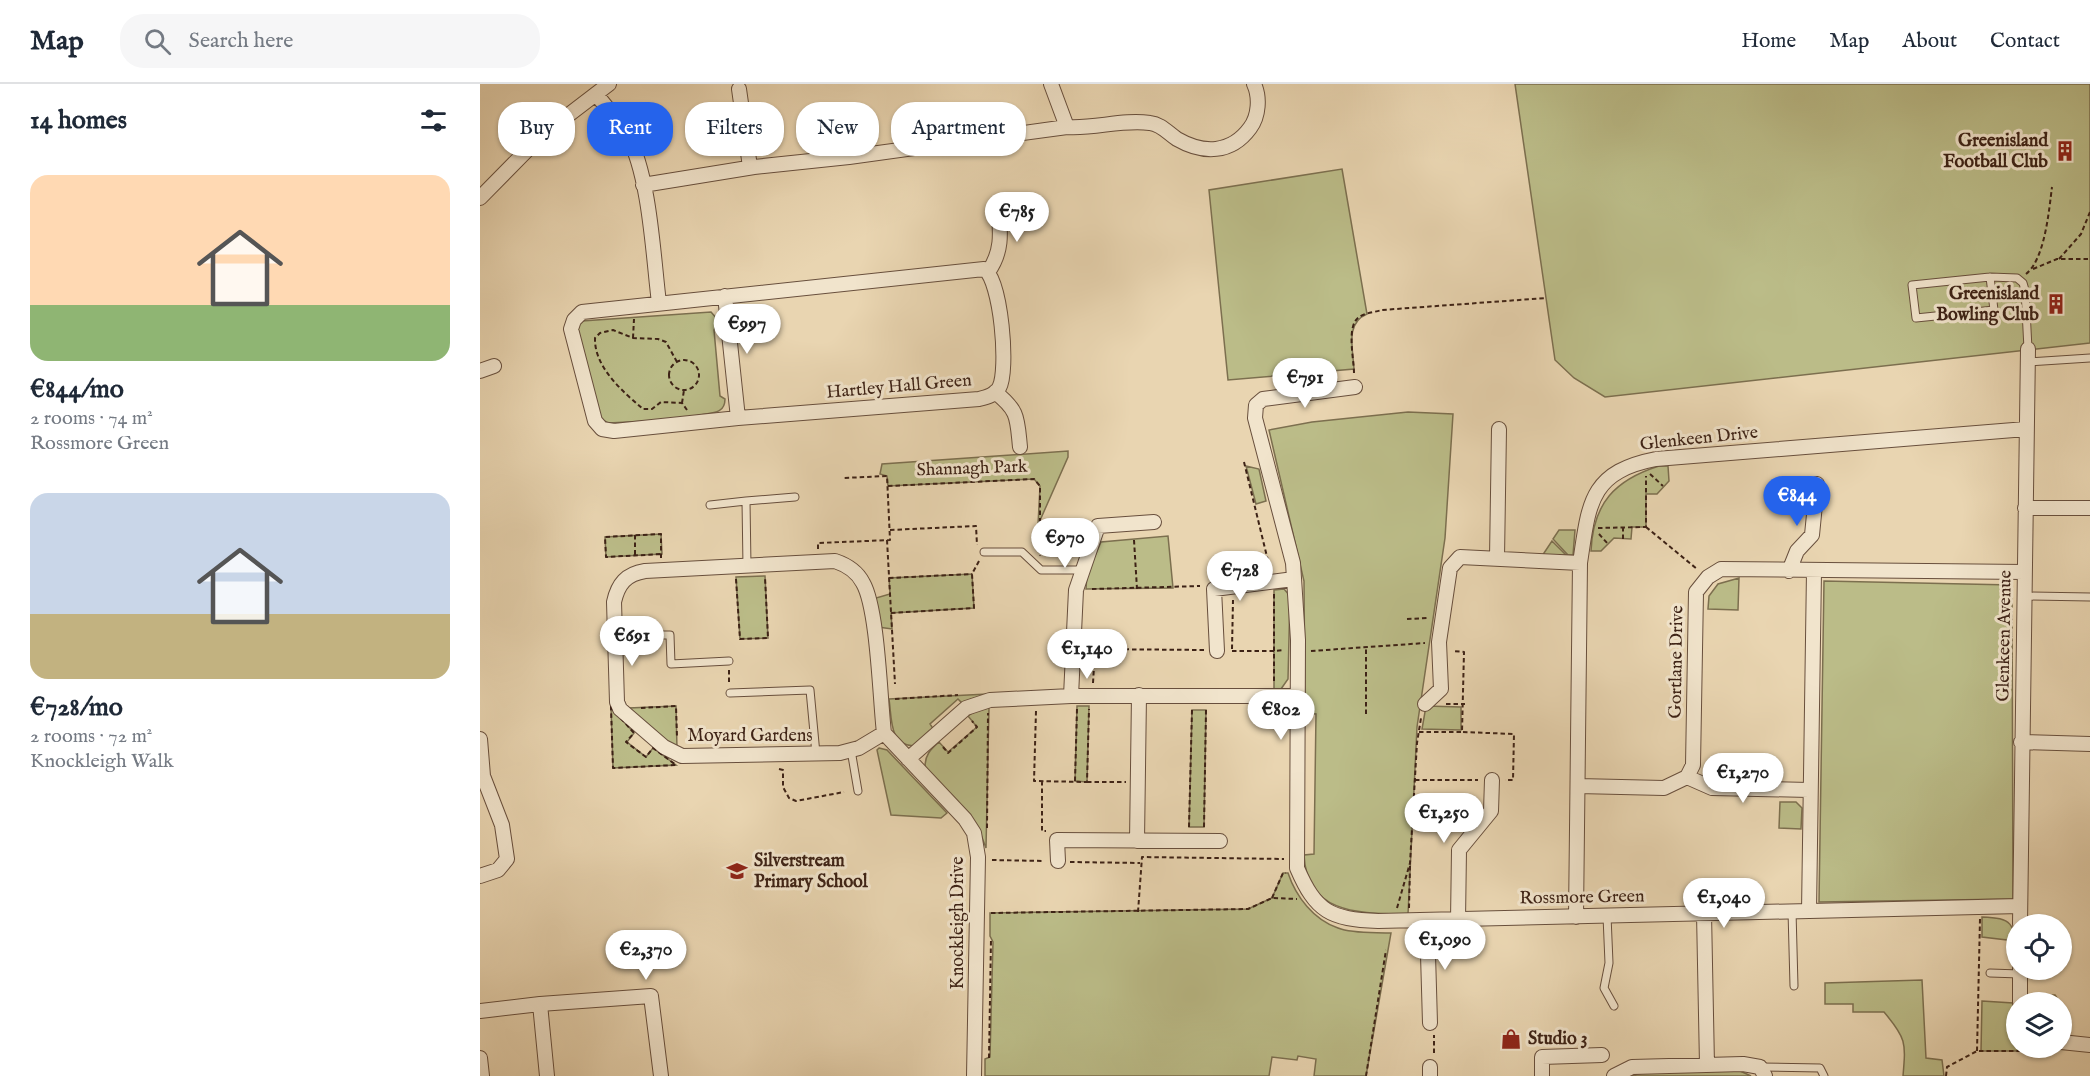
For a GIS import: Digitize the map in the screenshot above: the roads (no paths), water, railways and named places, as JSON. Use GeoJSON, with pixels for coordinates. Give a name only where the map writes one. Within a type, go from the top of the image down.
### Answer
{"type":"FeatureCollection","features":[{"type":"Feature","properties":{"kind":"street"},"geometry":{"type":"LineString","coordinates":[[483,189],[564,116],[609,84]]}},
{"type":"Feature","properties":{"kind":"street"},"geometry":{"type":"LineString","coordinates":[[1051,84],[1067,127]]}},
{"type":"Feature","properties":{"kind":"street"},"geometry":{"type":"LineString","coordinates":[[643,185],[750,167],[861,156],[1067,127],[1088,129],[1132,122],[1158,124],[1199,150],[1213,152],[1246,134],[1254,123],[1258,93],[1254,84]]}},
{"type":"Feature","properties":{"kind":"street"},"geometry":{"type":"LineString","coordinates":[[739,89],[750,167]]}},
{"type":"Feature","properties":{"kind":"street"},"geometry":{"type":"LineString","coordinates":[[596,94],[627,135],[643,185],[659,303]]}},
{"type":"Feature","properties":{"kind":"street"},"geometry":{"type":"LineString","coordinates":[[988,272],[999,252],[1001,243],[998,203]]}},
{"type":"Feature","properties":{"kind":"street","name":"Hartley Hall Green"},"geometry":{"type":"LineString","coordinates":[[984,269],[988,272],[1000,314],[1002,378],[995,392],[979,399],[738,418],[614,431],[602,429],[595,421],[571,329],[574,320],[582,312],[659,303],[984,269]]}},
{"type":"Feature","properties":{"kind":"street"},"geometry":{"type":"LineString","coordinates":[[725,296],[738,418]]}},
{"type":"Feature","properties":{"kind":"street","name":"Glenkeen Avenue"},"geometry":{"type":"LineString","coordinates":[[2020,914],[2028,355]]}},
{"type":"Feature","properties":{"kind":"street"},"geometry":{"type":"LineString","coordinates":[[480,371],[494,366]]}},
{"type":"Feature","properties":{"kind":"street","name":"Rossmore Green"},"geometry":{"type":"LineString","coordinates":[[1355,387],[1263,399],[1256,405],[1254,418],[1293,563],[1294,651],[1298,696],[1297,868],[1309,897],[1334,915],[1353,920],[1458,920],[2020,906]]}},
{"type":"Feature","properties":{"kind":"street"},"geometry":{"type":"LineString","coordinates":[[995,392],[1012,405],[1017,415],[1020,447]]}},
{"type":"Feature","properties":{"kind":"street"},"geometry":{"type":"LineString","coordinates":[[1497,558],[1499,429]]}},
{"type":"Feature","properties":{"kind":"street","name":"Glenkeen Drive"},"geometry":{"type":"LineString","coordinates":[[1576,917],[1580,563],[1588,512],[1608,476],[1637,462],[1787,447],[2026,429]]}},
{"type":"Feature","properties":{"kind":"street"},"geometry":{"type":"LineString","coordinates":[[1789,571],[1797,551],[1812,535],[1817,484]]}},
{"type":"Feature","properties":{"kind":"street"},"geometry":{"type":"LineString","coordinates":[[2025,508],[2090,508]]}},
{"type":"Feature","properties":{"kind":"street"},"geometry":{"type":"LineString","coordinates":[[1074,701],[1075,604],[1081,570],[1098,526],[1154,522]]}},
{"type":"Feature","properties":{"kind":"street"},"geometry":{"type":"LineString","coordinates":[[1425,704],[1441,689],[1443,618],[1450,568],[1460,557],[1580,563]]}},
{"type":"Feature","properties":{"kind":"street"},"geometry":{"type":"LineString","coordinates":[[615,635],[614,602],[617,589],[634,573],[835,561],[846,565],[857,574],[869,596],[884,734]]}},
{"type":"Feature","properties":{"kind":"street","name":"Gortlane Drive"},"geometry":{"type":"LineString","coordinates":[[1687,777],[1694,765],[1696,592],[1708,577],[1721,569],[2025,572]]}},
{"type":"Feature","properties":{"kind":"street"},"geometry":{"type":"LineString","coordinates":[[1809,911],[1814,571]]}},
{"type":"Feature","properties":{"kind":"street"},"geometry":{"type":"LineString","coordinates":[[1217,651],[1214,588],[1294,579]]}},
{"type":"Feature","properties":{"kind":"street","name":"Moyard Gardens"},"geometry":{"type":"LineString","coordinates":[[615,635],[617,702],[620,709],[664,747],[682,756],[816,754],[851,750],[884,734]]}},
{"type":"Feature","properties":{"kind":"street"},"geometry":{"type":"LineString","coordinates":[[1137,841],[1139,695]]}},
{"type":"Feature","properties":{"kind":"street"},"geometry":{"type":"LineString","coordinates":[[908,759],[951,719],[972,704],[990,699],[1074,701],[1139,695],[1298,696]]}},
{"type":"Feature","properties":{"kind":"street","name":"Knockleigh Drive"},"geometry":{"type":"LineString","coordinates":[[884,734],[964,819],[974,833],[978,857],[974,1076]]}},
{"type":"Feature","properties":{"kind":"street"},"geometry":{"type":"LineString","coordinates":[[480,739],[483,776],[498,812],[507,859],[498,870],[480,876]]}},
{"type":"Feature","properties":{"kind":"street"},"geometry":{"type":"LineString","coordinates":[[2021,742],[2090,744]]}},
{"type":"Feature","properties":{"kind":"street"},"geometry":{"type":"LineString","coordinates":[[1578,786],[1664,788],[1687,777],[1712,788],[1809,790]]}},
{"type":"Feature","properties":{"kind":"street"},"geometry":{"type":"LineString","coordinates":[[1458,920],[1459,850],[1491,811],[1492,780]]}},
{"type":"Feature","properties":{"kind":"street"},"geometry":{"type":"LineString","coordinates":[[1058,861],[1058,840],[1220,841]]}},
{"type":"Feature","properties":{"kind":"street"},"geometry":{"type":"LineString","coordinates":[[1704,914],[1707,1065]]}},
{"type":"Feature","properties":{"kind":"street"},"geometry":{"type":"LineString","coordinates":[[1427,920],[1430,1023]]}},
{"type":"Feature","properties":{"kind":"street"},"geometry":{"type":"LineString","coordinates":[[480,1011],[651,996],[661,1076]]}},
{"type":"Feature","properties":{"kind":"street"},"geometry":{"type":"LineString","coordinates":[[540,1004],[547,1076]]}},
{"type":"Feature","properties":{"kind":"street"},"geometry":{"type":"LineString","coordinates":[[2072,1043],[2090,1045]]}},
{"type":"Feature","properties":{"kind":"street"},"geometry":{"type":"LineString","coordinates":[[1542,1076],[1542,1056],[1602,1055]]}},
{"type":"Feature","properties":{"kind":"street"},"geometry":{"type":"LineString","coordinates":[[480,1058],[482,1076]]}},
{"type":"Feature","properties":{"kind":"street"},"geometry":{"type":"LineString","coordinates":[[1614,1076],[1632,1067],[1707,1065],[1762,1071]]}},
{"type":"Feature","properties":{"kind":"lane"},"geometry":{"type":"LineString","coordinates":[[1990,277],[1994,310],[1916,318],[1912,285],[1990,277],[2020,280],[2025,290],[2028,355],[2090,358]]}},
{"type":"Feature","properties":{"kind":"lane"},"geometry":{"type":"LineString","coordinates":[[710,505],[795,497]]}},
{"type":"Feature","properties":{"kind":"lane"},"geometry":{"type":"LineString","coordinates":[[741,566],[746,501]]}},
{"type":"Feature","properties":{"kind":"lane"},"geometry":{"type":"LineString","coordinates":[[984,552],[1022,552],[1041,570],[1081,570]]}},
{"type":"Feature","properties":{"kind":"lane"},"geometry":{"type":"LineString","coordinates":[[2024,596],[2090,597]]}},
{"type":"Feature","properties":{"kind":"lane"},"geometry":{"type":"LineString","coordinates":[[615,635],[670,635],[671,664],[729,661]]}},
{"type":"Feature","properties":{"kind":"lane"},"geometry":{"type":"LineString","coordinates":[[730,693],[810,690],[816,754]]}},
{"type":"Feature","properties":{"kind":"lane"},"geometry":{"type":"LineString","coordinates":[[851,750],[858,791]]}},
{"type":"Feature","properties":{"kind":"lane"},"geometry":{"type":"LineString","coordinates":[[1792,911],[1794,986]]}},
{"type":"Feature","properties":{"kind":"lane"},"geometry":{"type":"LineString","coordinates":[[1607,916],[1608,975],[1604,988],[1614,1006]]}},
{"type":"Feature","properties":{"kind":"lane"},"geometry":{"type":"LineString","coordinates":[[1990,973],[2006,972]]}},
{"type":"Feature","properties":{"kind":"lane"},"geometry":{"type":"LineString","coordinates":[[1762,1071],[1820,1068],[1824,1076]]}},
{"type":"Feature","properties":{"kind":"place","name":"Greenisland Football Club"},"geometry":{"type":"Point","coordinates":[2065,151]}},
{"type":"Feature","properties":{"kind":"place","name":"Greenisland Bowling Club"},"geometry":{"type":"Point","coordinates":[2056,304]}},
{"type":"Feature","properties":{"kind":"place","name":"Silverstream Primary School"},"geometry":{"type":"Point","coordinates":[737,871]}},
{"type":"Feature","properties":{"kind":"place","name":"Studio 3"},"geometry":{"type":"Point","coordinates":[1511,1039]}}]}
